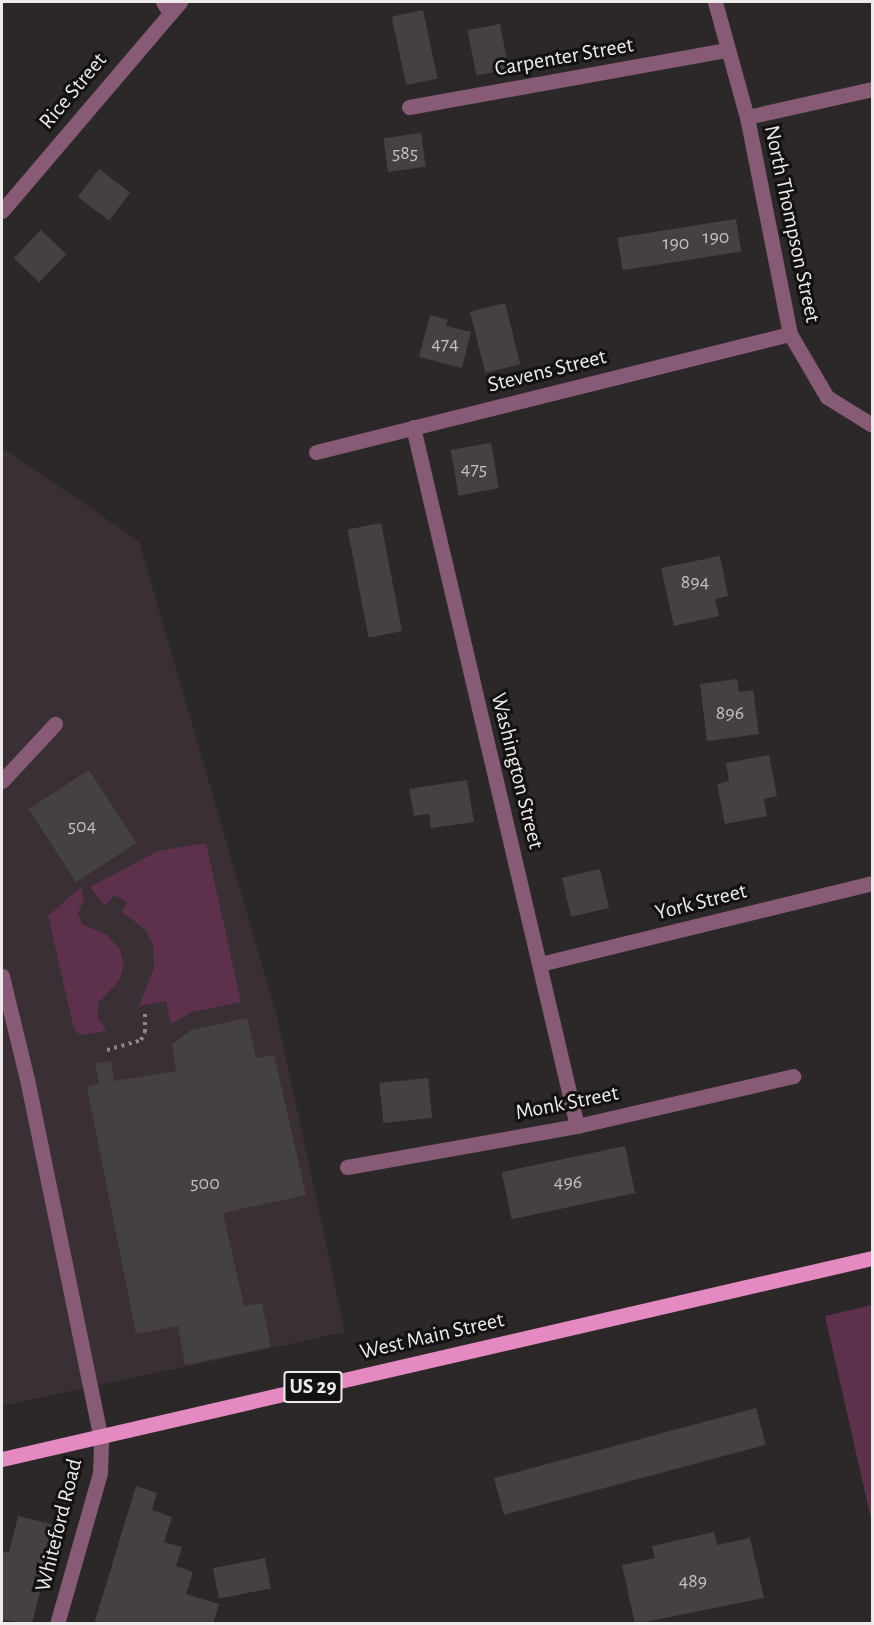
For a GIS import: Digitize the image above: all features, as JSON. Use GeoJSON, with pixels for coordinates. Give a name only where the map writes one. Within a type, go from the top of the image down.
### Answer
{"type":"FeatureCollection","features":[{"type":"Feature","properties":{"kind":"main road","name":"West Main Street"},"geometry":{"type":"LineString","coordinates":[[2,1459],[873,1258]]}},
{"type":"Feature","properties":{"kind":"street","name":"North Thompson Street"},"geometry":{"type":"LineString","coordinates":[[715,2],[747,117],[790,334],[826,397],[873,425]]}},
{"type":"Feature","properties":{"kind":"street","name":"Rice Street"},"geometry":{"type":"LineString","coordinates":[[2,211],[171,5]]}},
{"type":"Feature","properties":{"kind":"street","name":"Carpenter Street"},"geometry":{"type":"LineString","coordinates":[[409,107],[727,50]]}},
{"type":"Feature","properties":{"kind":"street"},"geometry":{"type":"LineString","coordinates":[[747,117],[873,89]]}},
{"type":"Feature","properties":{"kind":"street","name":"Stevens Street"},"geometry":{"type":"LineString","coordinates":[[316,452],[790,334]]}},
{"type":"Feature","properties":{"kind":"street","name":"Washington Street"},"geometry":{"type":"LineString","coordinates":[[413,427],[540,964],[559,1061],[577,1126]]}},
{"type":"Feature","properties":{"kind":"street"},"geometry":{"type":"LineString","coordinates":[[2,781],[56,724]]}},
{"type":"Feature","properties":{"kind":"street","name":"York Street"},"geometry":{"type":"LineString","coordinates":[[540,964],[873,883]]}},
{"type":"Feature","properties":{"kind":"street","name":"Whiteford Road"},"geometry":{"type":"LineString","coordinates":[[2,976],[27,1079],[101,1438],[100,1473],[57,1623]]}},
{"type":"Feature","properties":{"kind":"street","name":"Monk Street"},"geometry":{"type":"LineString","coordinates":[[347,1167],[577,1126],[793,1076]]}},
{"type":"Feature","properties":{"kind":"path"},"geometry":{"type":"LineString","coordinates":[[107,1050],[141,1040],[146,1032],[145,1014]]}},
{"type":"Feature","properties":{"kind":"shaded area"},"geometry":{"type":"Polygon","coordinates":[[[2,448],[139,541],[277,1017],[345,1332],[2,1406],[2,448]]]}},
{"type":"Feature","properties":{"kind":"shaded area"},"geometry":{"type":"Polygon","coordinates":[[[206,843],[241,1002],[192,1012],[171,1024],[166,1001],[139,1006],[154,968],[153,946],[146,930],[122,912],[127,902],[114,895],[105,906],[90,887],[158,851],[206,843]]]}},
{"type":"Feature","properties":{"kind":"shaded area"},"geometry":{"type":"Polygon","coordinates":[[[81,887],[84,899],[78,913],[82,924],[107,935],[119,948],[124,964],[119,981],[98,1003],[98,1019],[107,1031],[80,1035],[74,1029],[48,916],[81,887]]]}},
{"type":"Feature","properties":{"kind":"shaded area"},"geometry":{"type":"Polygon","coordinates":[[[872,1305],[872,1523],[825,1316],[872,1305]]]}},
{"type":"Feature","properties":{"kind":"building"},"geometry":{"type":"Polygon","coordinates":[[[423,10],[438,78],[406,85],[392,17],[423,10]]]}},
{"type":"Feature","properties":{"kind":"building"},"geometry":{"type":"Polygon","coordinates":[[[500,24],[509,69],[476,75],[468,30],[500,24]]]}},
{"type":"Feature","properties":{"kind":"building"},"geometry":{"type":"Polygon","coordinates":[[[421,133],[426,167],[388,172],[383,138],[421,133]]]}},
{"type":"Feature","properties":{"kind":"building"},"geometry":{"type":"Polygon","coordinates":[[[99,169],[130,192],[109,220],[78,197],[99,169]]]}},
{"type":"Feature","properties":{"kind":"building"},"geometry":{"type":"Polygon","coordinates":[[[736,219],[741,252],[623,270],[617,238],[736,219]]]}},
{"type":"Feature","properties":{"kind":"building"},"geometry":{"type":"Polygon","coordinates":[[[41,230],[66,254],[39,282],[14,258],[41,230]]]}},
{"type":"Feature","properties":{"kind":"building"},"geometry":{"type":"Polygon","coordinates":[[[505,303],[520,364],[485,373],[470,312],[505,303]]]}},
{"type":"Feature","properties":{"kind":"building"},"geometry":{"type":"Polygon","coordinates":[[[430,315],[448,320],[446,326],[471,332],[462,368],[419,357],[430,315]]]}},
{"type":"Feature","properties":{"kind":"building"},"geometry":{"type":"Polygon","coordinates":[[[491,443],[499,488],[459,495],[451,450],[491,443]]]}},
{"type":"Feature","properties":{"kind":"building"},"geometry":{"type":"Polygon","coordinates":[[[381,523],[402,631],[369,637],[348,529],[381,523]]]}},
{"type":"Feature","properties":{"kind":"building"},"geometry":{"type":"Polygon","coordinates":[[[720,556],[728,596],[715,599],[719,616],[674,626],[661,568],[720,556]]]}},
{"type":"Feature","properties":{"kind":"building"},"geometry":{"type":"Polygon","coordinates":[[[737,679],[739,692],[753,690],[759,734],[707,741],[700,684],[737,679]]]}},
{"type":"Feature","properties":{"kind":"building"},"geometry":{"type":"Polygon","coordinates":[[[769,755],[777,796],[764,799],[767,816],[725,824],[717,784],[729,781],[726,763],[769,755]]]}},
{"type":"Feature","properties":{"kind":"building"},"geometry":{"type":"Polygon","coordinates":[[[89,770],[136,843],[76,882],[29,809],[89,770]]]}},
{"type":"Feature","properties":{"kind":"building"},"geometry":{"type":"Polygon","coordinates":[[[467,780],[474,822],[431,828],[429,814],[414,816],[409,789],[467,780]]]}},
{"type":"Feature","properties":{"kind":"building"},"geometry":{"type":"Polygon","coordinates":[[[600,869],[609,908],[571,917],[562,878],[600,869]]]}},
{"type":"Feature","properties":{"kind":"building"},"geometry":{"type":"Polygon","coordinates":[[[247,1018],[256,1058],[274,1055],[306,1195],[223,1213],[244,1306],[262,1303],[271,1347],[185,1365],[178,1326],[136,1334],[87,1087],[99,1084],[95,1064],[111,1061],[114,1081],[176,1071],[172,1044],[191,1030],[247,1018]]]}},
{"type":"Feature","properties":{"kind":"building"},"geometry":{"type":"Polygon","coordinates":[[[428,1078],[432,1118],[383,1123],[379,1083],[428,1078]]]}},
{"type":"Feature","properties":{"kind":"building"},"geometry":{"type":"Polygon","coordinates":[[[625,1146],[635,1193],[512,1219],[502,1172],[625,1146]]]}},
{"type":"Feature","properties":{"kind":"building"},"geometry":{"type":"Polygon","coordinates":[[[756,1408],[766,1445],[504,1515],[494,1478],[756,1408]]]}},
{"type":"Feature","properties":{"kind":"building"},"geometry":{"type":"Polygon","coordinates":[[[136,1486],[157,1493],[152,1510],[172,1517],[164,1542],[182,1547],[176,1566],[193,1572],[186,1594],[219,1604],[213,1624],[94,1624],[136,1486]]]}},
{"type":"Feature","properties":{"kind":"building"},"geometry":{"type":"Polygon","coordinates":[[[18,1516],[56,1525],[32,1624],[2,1620],[2,1551],[9,1553],[18,1516]]]}},
{"type":"Feature","properties":{"kind":"building"},"geometry":{"type":"Polygon","coordinates":[[[714,1532],[717,1545],[750,1538],[764,1598],[635,1624],[622,1565],[655,1558],[652,1546],[714,1532]]]}},
{"type":"Feature","properties":{"kind":"building"},"geometry":{"type":"Polygon","coordinates":[[[265,1558],[271,1588],[219,1599],[213,1568],[265,1558]]]}}]}
